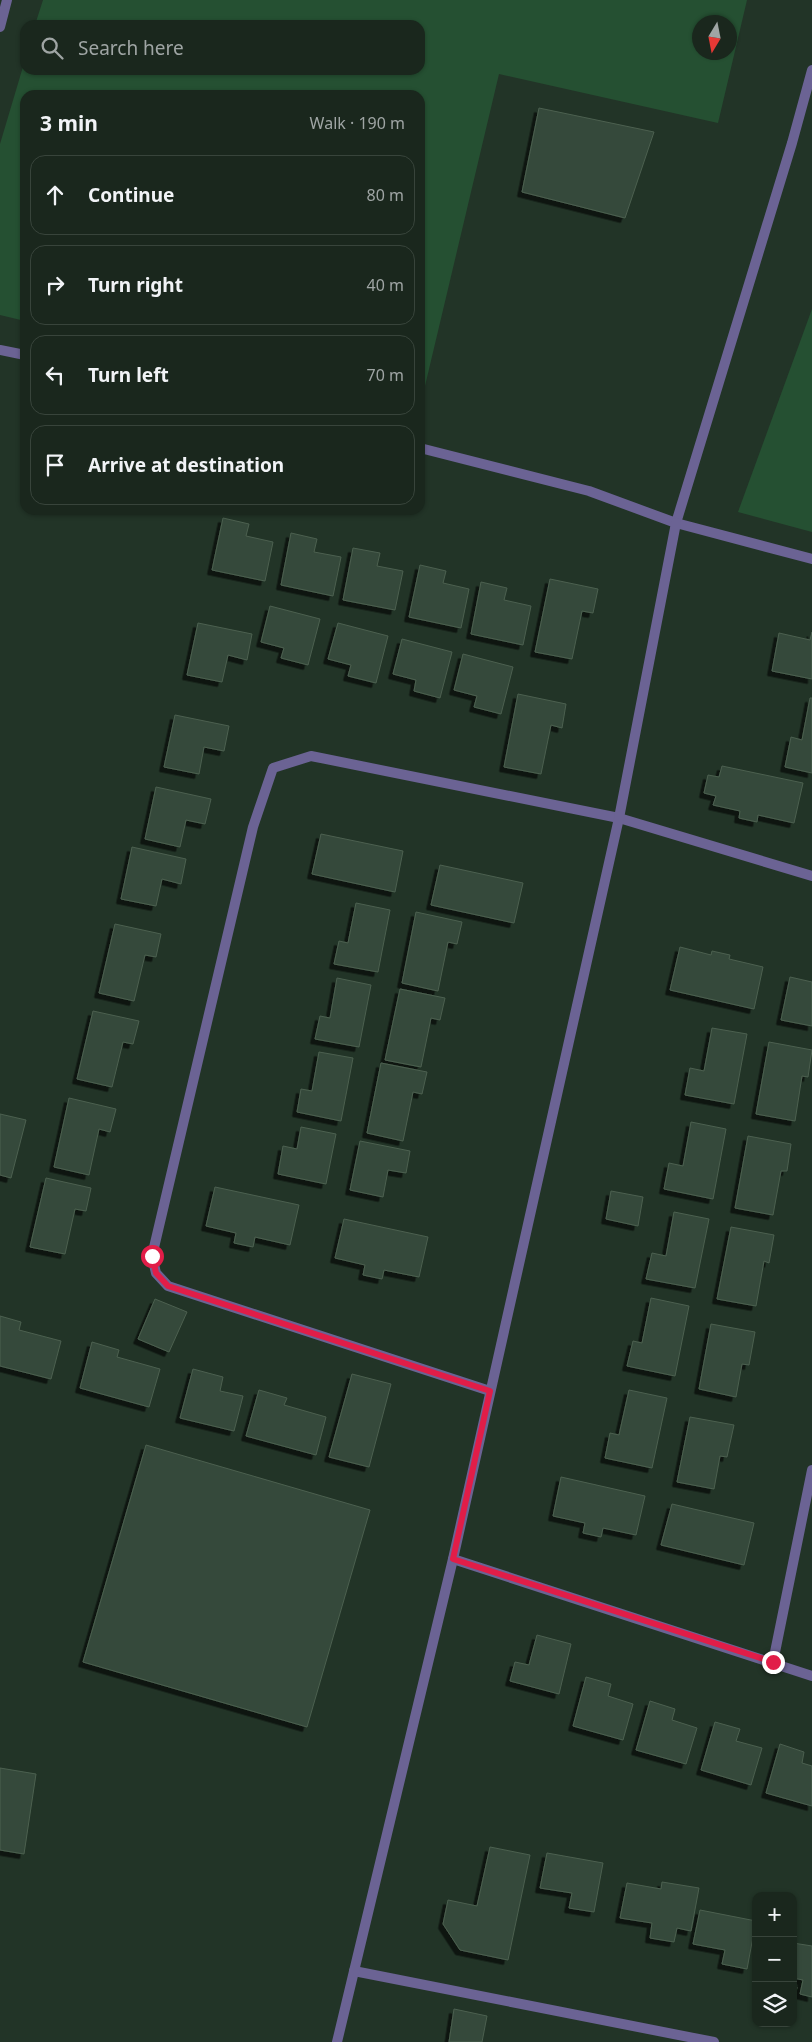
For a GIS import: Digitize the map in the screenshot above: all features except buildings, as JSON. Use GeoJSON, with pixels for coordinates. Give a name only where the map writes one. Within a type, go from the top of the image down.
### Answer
{"type":"FeatureCollection","features":[{"type":"Feature","properties":{"kind":"street"},"geometry":{"type":"LineString","coordinates":[[0,27],[7,0]]}},
{"type":"Feature","properties":{"kind":"street"},"geometry":{"type":"LineString","coordinates":[[337,2042],[453,1559],[619,818],[676,523],[792,143],[812,70]]}},
{"type":"Feature","properties":{"kind":"street"},"geometry":{"type":"LineString","coordinates":[[0,350],[20,354]]}},
{"type":"Feature","properties":{"kind":"street"},"geometry":{"type":"LineString","coordinates":[[425,449],[589,491],[676,523],[812,559]]}},
{"type":"Feature","properties":{"kind":"street"},"geometry":{"type":"LineString","coordinates":[[490,1391],[168,1286],[156,1273],[152,1256],[253,827],[273,768],[311,756],[619,818],[812,876]]}},
{"type":"Feature","properties":{"kind":"street"},"geometry":{"type":"LineString","coordinates":[[773,1662],[812,1470]]}},
{"type":"Feature","properties":{"kind":"street"},"geometry":{"type":"LineString","coordinates":[[453,1559],[812,1676]]}},
{"type":"Feature","properties":{"kind":"street"},"geometry":{"type":"LineString","coordinates":[[354,1971],[714,2042]]}},
{"type":"Feature","properties":{"kind":"green space"},"geometry":{"type":"Polygon","coordinates":[[[43,0],[747,0],[737,42],[737,15],[692,15],[692,60],[733,60],[718,123],[499,74],[425,386],[425,90],[20,90],[20,320],[0,315],[0,144],[21,75],[425,75],[425,20],[37,20],[43,0]]]}},
{"type":"Feature","properties":{"kind":"green space"},"geometry":{"type":"Polygon","coordinates":[[[812,309],[812,532],[738,512],[812,309]]]}},
{"type":"Feature","properties":{"kind":"route"},"geometry":{"type":"LineString","coordinates":[[152,1256],[156,1273],[168,1286],[490,1391],[453,1559],[773,1662]]}}]}
